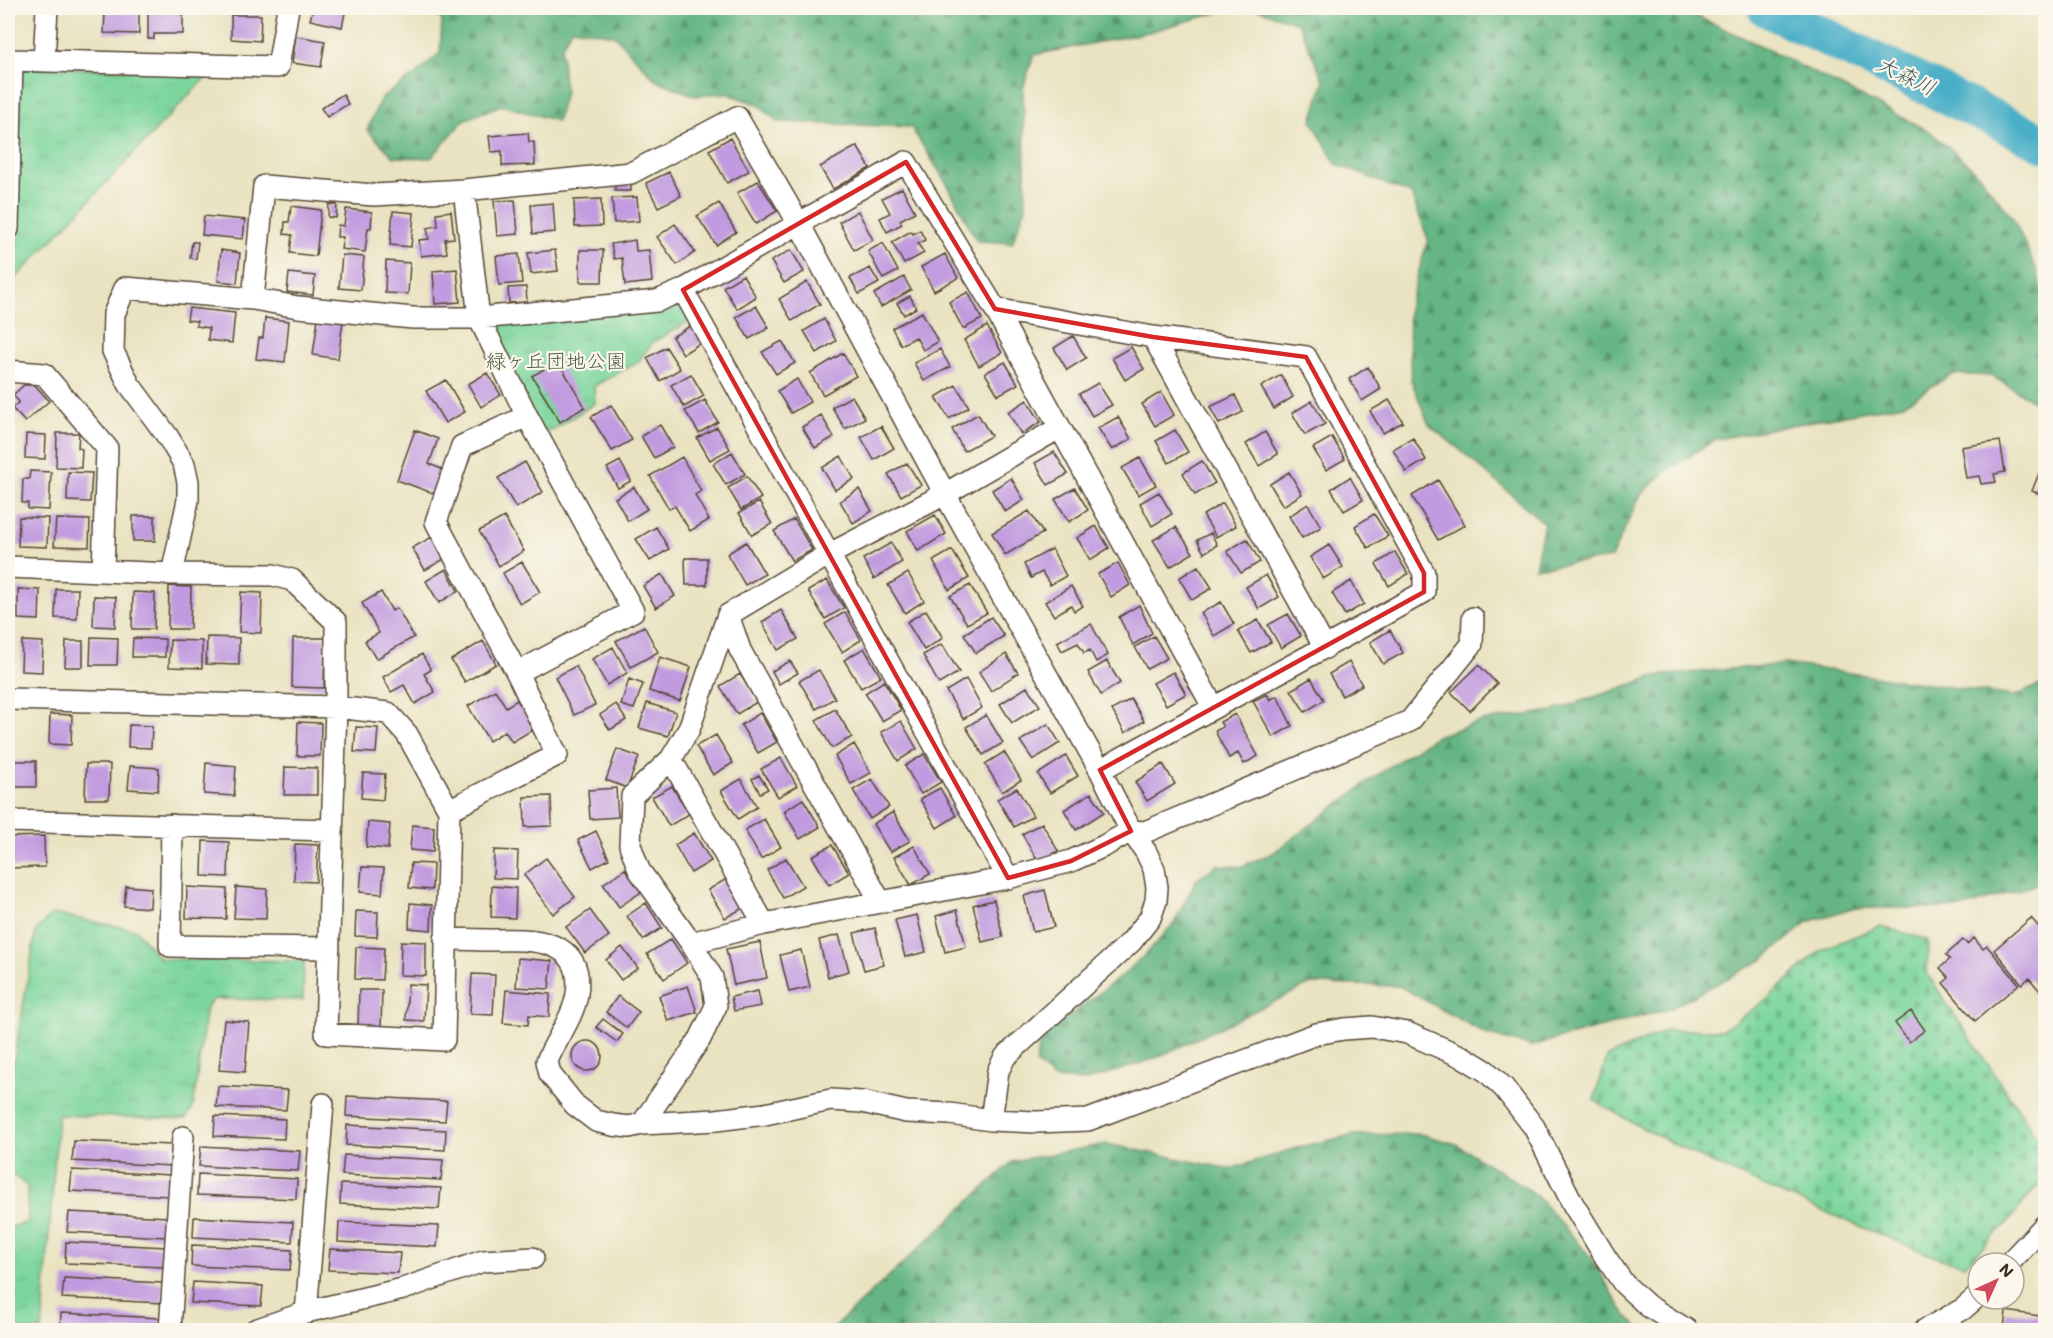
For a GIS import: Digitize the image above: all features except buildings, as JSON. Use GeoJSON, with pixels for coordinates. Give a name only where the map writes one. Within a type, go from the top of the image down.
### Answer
{"type":"FeatureCollection","features":[{"type":"Feature","properties":{"kind":"street"},"geometry":{"type":"LineString","coordinates":[[44,61],[47,8]]}},
{"type":"Feature","properties":{"kind":"street"},"geometry":{"type":"LineString","coordinates":[[8,229],[10,60],[278,68],[288,8]]}},
{"type":"Feature","properties":{"kind":"street"},"geometry":{"type":"LineString","coordinates":[[253,299],[264,186],[374,195],[464,190],[631,173],[737,117],[798,222],[945,494],[1100,770],[1131,831],[1154,868],[1157,887],[1156,902],[1150,918],[1131,942],[1005,1056],[998,1071],[991,1120]]}},
{"type":"Feature","properties":{"kind":"street"},"geometry":{"type":"LineString","coordinates":[[172,574],[188,500],[188,482],[184,464],[168,437],[129,384],[113,351],[114,314],[125,288],[253,299],[298,307],[413,318],[479,318],[657,301],[683,290],[906,162],[995,309],[1213,707]]}},
{"type":"Feature","properties":{"kind":"street"},"geometry":{"type":"LineString","coordinates":[[464,190],[479,318],[527,416],[633,611],[517,673]]}},
{"type":"Feature","properties":{"kind":"street"},"geometry":{"type":"LineString","coordinates":[[683,290],[1008,878]]}},
{"type":"Feature","properties":{"kind":"street"},"geometry":{"type":"LineString","coordinates":[[995,309],[1153,337],[1306,357],[1424,573],[1424,592],[1100,770]]}},
{"type":"Feature","properties":{"kind":"street"},"geometry":{"type":"LineString","coordinates":[[1153,337],[1325,648]]}},
{"type":"Feature","properties":{"kind":"street"},"geometry":{"type":"LineString","coordinates":[[8,371],[44,374],[107,448],[103,571]]}},
{"type":"Feature","properties":{"kind":"street"},"geometry":{"type":"LineString","coordinates":[[449,810],[557,755],[517,673],[436,522],[462,446],[527,416]]}},
{"type":"Feature","properties":{"kind":"street"},"geometry":{"type":"LineString","coordinates":[[642,1124],[699,1039],[716,1006],[712,977],[691,943],[639,870],[630,845],[632,796],[670,759],[689,729],[728,615],[828,555],[945,494],[1059,428]]}},
{"type":"Feature","properties":{"kind":"street"},"geometry":{"type":"LineString","coordinates":[[8,567],[172,574],[273,575],[292,580],[336,622],[336,707],[326,1034],[444,1041],[449,810],[407,734],[388,713],[336,707],[8,699]]}},
{"type":"Feature","properties":{"kind":"street"},"geometry":{"type":"LineString","coordinates":[[728,615],[740,650],[880,901]]}},
{"type":"Feature","properties":{"kind":"street"},"geometry":{"type":"LineString","coordinates":[[691,943],[764,924],[1008,878],[1071,861],[1131,831],[1145,832],[1410,721],[1472,644],[1473,618]]}},
{"type":"Feature","properties":{"kind":"street"},"geometry":{"type":"LineString","coordinates":[[670,759],[764,924]]}},
{"type":"Feature","properties":{"kind":"street"},"geometry":{"type":"LineString","coordinates":[[8,821],[332,830]]}},
{"type":"Feature","properties":{"kind":"street"},"geometry":{"type":"LineString","coordinates":[[172,825],[170,946],[328,948]]}},
{"type":"Feature","properties":{"kind":"street"},"geometry":{"type":"LineString","coordinates":[[445,939],[523,939],[545,942],[561,949],[571,958],[576,971],[577,994],[547,1061],[550,1074],[575,1105],[596,1121],[630,1127],[642,1124],[716,1120],[765,1114],[831,1100],[862,1102],[906,1112],[950,1114],[991,1120],[1088,1120],[1316,1034],[1372,1027],[1407,1033],[1463,1057],[1486,1071],[1504,1088],[1534,1127],[1573,1204],[1624,1284],[1648,1306],[1687,1330]]}},
{"type":"Feature","properties":{"kind":"street"},"geometry":{"type":"LineString","coordinates":[[306,1313],[323,1104]]}},
{"type":"Feature","properties":{"kind":"street"},"geometry":{"type":"LineString","coordinates":[[170,1330],[183,1137]]}},
{"type":"Feature","properties":{"kind":"street"},"geometry":{"type":"LineString","coordinates":[[2020,1251],[2046,1224]]}},
{"type":"Feature","properties":{"kind":"street"},"geometry":{"type":"LineString","coordinates":[[255,1330],[306,1313],[403,1289],[483,1261],[533,1258]]}},
{"type":"Feature","properties":{"kind":"street"},"geometry":{"type":"LineString","coordinates":[[1925,1330],[1966,1306]]}},
{"type":"Feature","properties":{"kind":"highlighted area"},"geometry":{"type":"Polygon","coordinates":[[[906,162],[995,309],[1153,337],[1306,357],[1424,573],[1424,592],[1100,770],[1131,831],[1071,861],[1008,878],[683,290],[906,162]]]}},
{"type":"Feature","properties":{"kind":"green space"},"geometry":{"type":"Polygon","coordinates":[[[424,8],[1234,8],[1149,32],[1034,55],[1023,88],[1026,207],[1012,243],[977,241],[946,182],[911,127],[778,122],[757,104],[725,93],[695,96],[656,80],[614,35],[572,28],[561,48],[565,93],[557,121],[501,105],[464,120],[431,158],[394,157],[367,130],[381,98],[415,75],[440,53],[442,20],[424,8]]]}},
{"type":"Feature","properties":{"kind":"green space"},"geometry":{"type":"Polygon","coordinates":[[[1253,8],[1679,8],[1757,44],[1929,131],[1975,170],[2013,218],[2037,271],[2045,302],[2045,411],[2037,403],[1992,376],[1952,374],[1904,404],[1716,439],[1666,471],[1640,496],[1611,558],[1535,568],[1544,523],[1429,425],[1411,380],[1408,309],[1428,239],[1411,194],[1336,164],[1312,121],[1324,81],[1298,23],[1253,8]]]}},
{"type":"Feature","properties":{"kind":"green space"},"geometry":{"type":"Polygon","coordinates":[[[21,67],[211,72],[15,279],[21,67]]]}},
{"type":"Feature","properties":{"kind":"green space","name":"緑ヶ丘団地公園"},"geometry":{"type":"Polygon","coordinates":[[[681,297],[694,319],[653,342],[638,362],[594,386],[595,403],[543,436],[487,323],[681,297]]]}},
{"type":"Feature","properties":{"kind":"green space"},"geometry":{"type":"Polygon","coordinates":[[[1785,664],[2014,696],[2045,683],[2045,882],[1961,908],[1852,908],[1808,922],[1762,960],[1669,1009],[1531,1046],[1488,1035],[1399,986],[1311,984],[1156,1058],[1086,1081],[1054,1079],[1036,1064],[1038,1047],[1053,1028],[1123,975],[1174,923],[1196,880],[1217,865],[1240,867],[1273,853],[1377,775],[1436,736],[1483,721],[1553,711],[1655,676],[1785,664]]]}},
{"type":"Feature","properties":{"kind":"green space"},"geometry":{"type":"Polygon","coordinates":[[[53,914],[136,930],[160,959],[304,961],[303,1000],[214,999],[206,1007],[193,1108],[186,1119],[58,1115],[42,1330],[11,1330],[15,1291],[8,1281],[8,1228],[28,1222],[27,1186],[8,1171],[8,1095],[36,930],[53,914]]]}},
{"type":"Feature","properties":{"kind":"green space"},"geometry":{"type":"Polygon","coordinates":[[[1880,926],[1928,940],[1927,974],[2045,1149],[2045,1176],[2009,1221],[1979,1251],[1966,1251],[1965,1265],[1938,1258],[1763,1186],[1677,1146],[1594,1100],[1607,1057],[1667,1030],[1722,1030],[1765,1001],[1821,950],[1880,926]]]}},
{"type":"Feature","properties":{"kind":"green space"},"geometry":{"type":"Polygon","coordinates":[[[1420,1134],[1456,1144],[1534,1193],[1590,1256],[1621,1308],[1639,1330],[831,1330],[1013,1161],[1107,1144],[1230,1169],[1299,1147],[1352,1135],[1420,1134]]]}},
{"type":"Feature","properties":{"kind":"waterway","name":"大森川"},"geometry":{"type":"LineString","coordinates":[[1766,8],[2046,144]]}}]}
